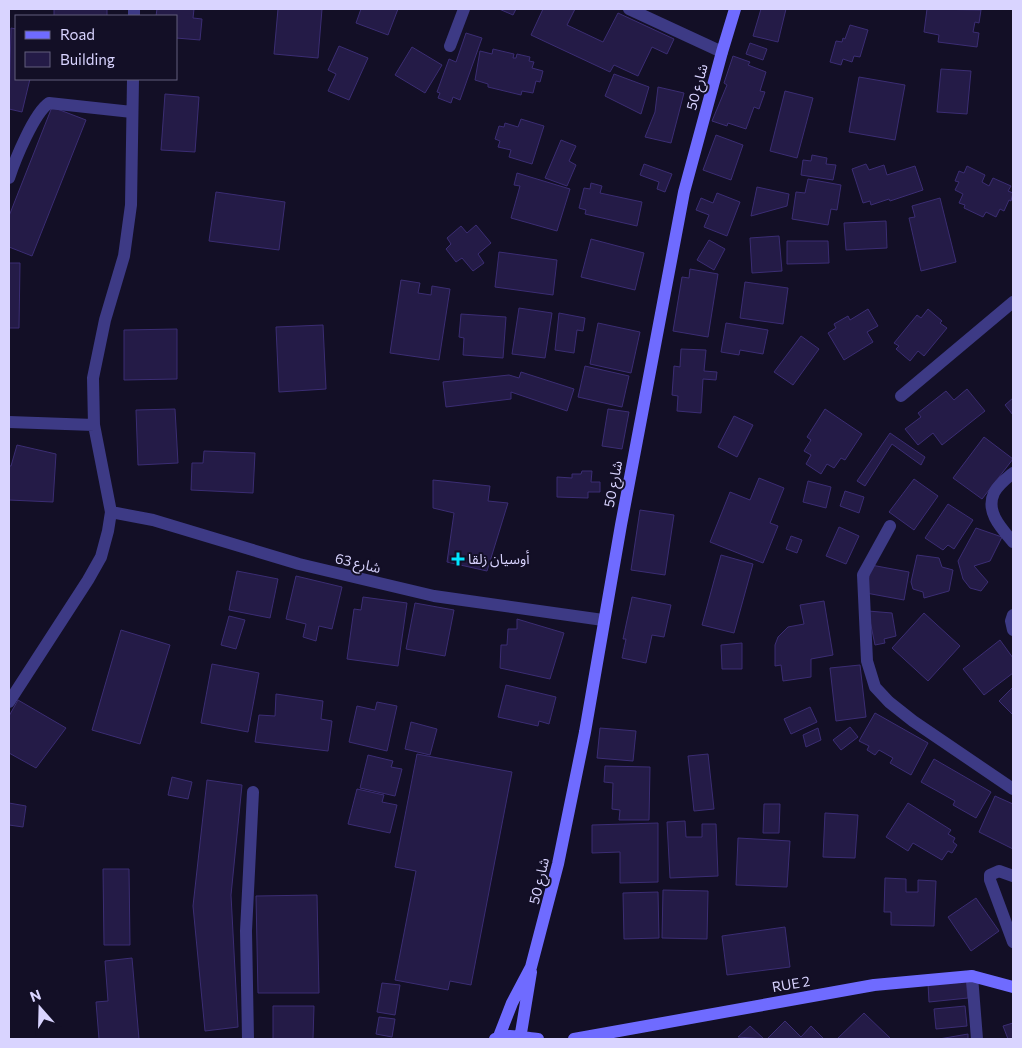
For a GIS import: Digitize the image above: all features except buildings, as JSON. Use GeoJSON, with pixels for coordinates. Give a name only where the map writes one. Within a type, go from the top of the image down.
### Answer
{"type":"FeatureCollection","features":[{"type":"Feature","properties":{"kind":"street"},"geometry":{"type":"LineString","coordinates":[[450,46],[464,9]]}},
{"type":"Feature","properties":{"kind":"street"},"geometry":{"type":"LineString","coordinates":[[629,9],[722,52]]}},
{"type":"Feature","properties":{"kind":"street","name":"شارع 50"},"geometry":{"type":"LineString","coordinates":[[520,1038],[529,991],[531,967],[558,864],[585,732],[603,620],[684,192],[722,52],[736,9]]}},
{"type":"Feature","properties":{"kind":"street"},"geometry":{"type":"LineString","coordinates":[[9,702],[101,556],[111,512],[94,425],[93,378],[105,320],[124,256],[131,205],[133,80]]}},
{"type":"Feature","properties":{"kind":"street"},"geometry":{"type":"LineString","coordinates":[[9,178],[36,119],[44,107],[50,103],[132,112]]}},
{"type":"Feature","properties":{"kind":"street"},"geometry":{"type":"LineString","coordinates":[[901,396],[1013,302]]}},
{"type":"Feature","properties":{"kind":"street"},"geometry":{"type":"LineString","coordinates":[[9,422],[94,425]]}},
{"type":"Feature","properties":{"kind":"street"},"geometry":{"type":"LineString","coordinates":[[1013,473],[994,492],[991,504],[998,524],[1013,542]]}},
{"type":"Feature","properties":{"kind":"street","name":"شارع 63"},"geometry":{"type":"LineString","coordinates":[[111,512],[153,520],[299,564],[434,596],[603,620]]}},
{"type":"Feature","properties":{"kind":"street"},"geometry":{"type":"LineString","coordinates":[[890,526],[863,575],[867,661],[875,687],[889,702],[913,721],[1013,790]]}},
{"type":"Feature","properties":{"kind":"street"},"geometry":{"type":"LineString","coordinates":[[1013,614],[1011,621],[1013,630]]}},
{"type":"Feature","properties":{"kind":"street"},"geometry":{"type":"LineString","coordinates":[[248,1039],[246,931],[253,792]]}},
{"type":"Feature","properties":{"kind":"street"},"geometry":{"type":"LineString","coordinates":[[1013,876],[998,871],[993,872],[990,880],[1013,942]]}},
{"type":"Feature","properties":{"kind":"street","name":"شارع 50"},"geometry":{"type":"LineString","coordinates":[[497,1038],[531,967]]}},
{"type":"Feature","properties":{"kind":"street"},"geometry":{"type":"LineString","coordinates":[[972,976],[977,1039]]}},
{"type":"Feature","properties":{"kind":"street","name":"RUE 2"},"geometry":{"type":"LineString","coordinates":[[574,1039],[874,985],[972,976],[1013,987]]}},
{"type":"Feature","properties":{"kind":"street"},"geometry":{"type":"LineString","coordinates":[[497,1038],[538,1039]]}},
{"type":"Feature","properties":{"kind":"place","name":"أوسيان زلقا"},"geometry":{"type":"Point","coordinates":[458,559]}}]}
